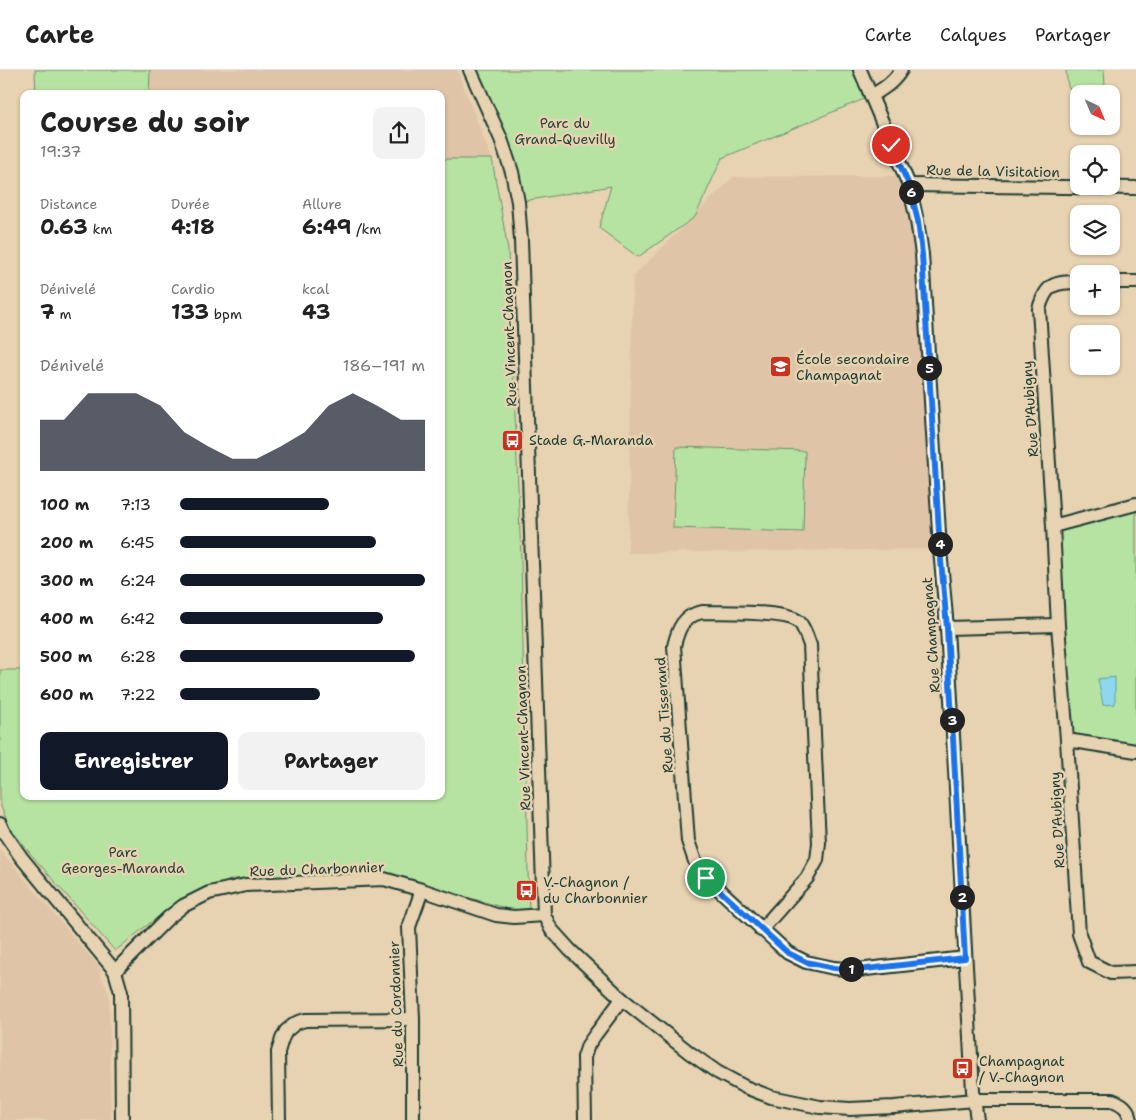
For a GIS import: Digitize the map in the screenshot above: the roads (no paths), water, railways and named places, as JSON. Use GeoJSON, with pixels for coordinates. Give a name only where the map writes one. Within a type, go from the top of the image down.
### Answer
{"type":"FeatureCollection","features":[{"type":"Feature","properties":{"kind":"street","name":"Rue Vincent-Chagnon"},"geometry":{"type":"LineString","coordinates":[[470,70],[501,139],[512,172],[518,202],[521,240],[544,915],[551,929],[570,950],[622,999],[690,1054],[745,1087],[772,1097],[820,1107],[850,1109],[974,1100],[1112,1100],[1128,1110],[1131,1120]]}},
{"type":"Feature","properties":{"kind":"street","name":"Rue Champagnat"},"geometry":{"type":"LineString","coordinates":[[860,70],[909,185],[918,221],[922,254],[940,549],[947,628],[974,1100],[977,1120]]}},
{"type":"Feature","properties":{"kind":"street"},"geometry":{"type":"LineString","coordinates":[[870,96],[883,90],[901,70]]}},
{"type":"Feature","properties":{"kind":"street","name":"Rue de la Visitation"},"geometry":{"type":"LineString","coordinates":[[909,185],[1136,188]]}},
{"type":"Feature","properties":{"kind":"street","name":"Rue D'Aubigny"},"geometry":{"type":"LineString","coordinates":[[1070,282],[1052,285],[1045,292],[1039,309],[1079,934],[1089,962],[1111,973],[1136,972]]}},
{"type":"Feature","properties":{"kind":"street"},"geometry":{"type":"LineString","coordinates":[[1120,282],[1136,282]]}},
{"type":"Feature","properties":{"kind":"street"},"geometry":{"type":"LineString","coordinates":[[1053,526],[1136,504]]}},
{"type":"Feature","properties":{"kind":"street","name":"Rue du Tisserand"},"geometry":{"type":"LineString","coordinates":[[761,930],[807,878],[817,860],[819,842],[810,645],[800,622],[790,616],[777,614],[694,613],[677,632],[674,646],[688,841],[698,870],[761,930],[788,953],[806,962],[834,968],[857,970],[965,958]]}},
{"type":"Feature","properties":{"kind":"street"},"geometry":{"type":"LineString","coordinates":[[947,628],[1058,625]]}},
{"type":"Feature","properties":{"kind":"street"},"geometry":{"type":"LineString","coordinates":[[1067,740],[1136,751]]}},
{"type":"Feature","properties":{"kind":"street"},"geometry":{"type":"LineString","coordinates":[[0,824],[3,832],[20,857],[115,971],[121,992],[122,1120]]}},
{"type":"Feature","properties":{"kind":"street","name":"Rue du Charbonnier"},"geometry":{"type":"LineString","coordinates":[[115,971],[168,918],[184,906],[209,893],[246,886],[384,879],[496,915],[514,917],[544,915]]}},
{"type":"Feature","properties":{"kind":"street","name":"Rue du Cordonnier"},"geometry":{"type":"LineString","coordinates":[[413,1120],[409,926],[422,890]]}},
{"type":"Feature","properties":{"kind":"street"},"geometry":{"type":"LineString","coordinates":[[585,1120],[584,1056],[588,1045],[622,999]]}},
{"type":"Feature","properties":{"kind":"street"},"geometry":{"type":"LineString","coordinates":[[278,1120],[278,1052],[286,1031],[296,1023],[305,1020],[412,1019]]}},
{"type":"Feature","properties":{"kind":"water"},"geometry":{"type":"Polygon","coordinates":[[[1115,677],[1115,704],[1103,705],[1098,679],[1115,677]]]}},
{"type":"Feature","properties":{"kind":"place","name":"École secondaire Champagnat"},"geometry":{"type":"Point","coordinates":[780,367]}},
{"type":"Feature","properties":{"kind":"place","name":"Stade G.-Maranda"},"geometry":{"type":"Point","coordinates":[513,440]}},
{"type":"Feature","properties":{"kind":"place","name":"V.-Chagnon / du Charbonnier"},"geometry":{"type":"Point","coordinates":[527,890]}},
{"type":"Feature","properties":{"kind":"place","name":"Champagnat / V.-Chagnon"},"geometry":{"type":"Point","coordinates":[963,1069]}},
{"type":"Feature","properties":{"kind":"park label","name":"Parc du Grand-Quevilly"},"geometry":{"type":"Point","coordinates":[565,132]}},
{"type":"Feature","properties":{"kind":"park label","name":"Parc Georges-Maranda"},"geometry":{"type":"Point","coordinates":[123,860]}}]}
